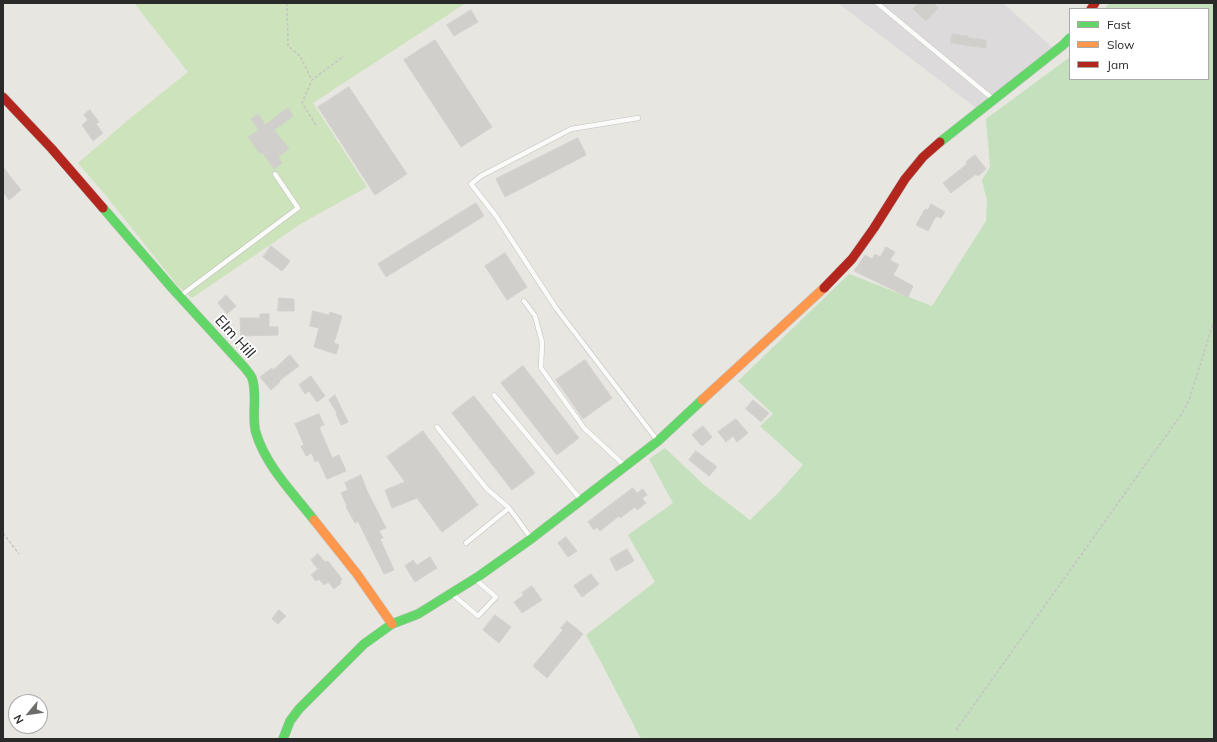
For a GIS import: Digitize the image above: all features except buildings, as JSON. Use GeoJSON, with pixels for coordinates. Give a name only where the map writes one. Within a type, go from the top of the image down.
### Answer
{"type":"FeatureCollection","features":[{"type":"Feature","properties":{"kind":"street"},"geometry":{"type":"LineString","coordinates":[[283,739],[290,721],[299,709],[364,644],[392,624],[418,614],[475,579],[531,539],[658,441],[824,287],[852,259],[874,228],[905,179],[923,157],[943,139],[1069,39]]}},
{"type":"Feature","properties":{"kind":"street","name":"Elm Hill"},"geometry":{"type":"LineString","coordinates":[[3,97],[81,182],[179,297],[245,368],[252,378],[255,431],[260,446],[272,466],[357,574],[392,624]]}},
{"type":"Feature","properties":{"kind":"lane"},"geometry":{"type":"LineString","coordinates":[[877,3],[994,100]]}},
{"type":"Feature","properties":{"kind":"lane"},"geometry":{"type":"LineString","coordinates":[[638,118],[571,129],[481,176],[471,184],[496,216],[556,308],[658,441]]}},
{"type":"Feature","properties":{"kind":"lane"},"geometry":{"type":"LineString","coordinates":[[179,297],[298,208],[275,174]]}},
{"type":"Feature","properties":{"kind":"lane"},"geometry":{"type":"LineString","coordinates":[[524,301],[535,316],[542,342],[541,368],[584,428],[625,466]]}},
{"type":"Feature","properties":{"kind":"lane"},"geometry":{"type":"LineString","coordinates":[[494,395],[581,501]]}},
{"type":"Feature","properties":{"kind":"lane"},"geometry":{"type":"LineString","coordinates":[[437,427],[487,489],[509,508],[531,539]]}},
{"type":"Feature","properties":{"kind":"lane"},"geometry":{"type":"LineString","coordinates":[[466,543],[509,508]]}},
{"type":"Feature","properties":{"kind":"lane"},"geometry":{"type":"LineString","coordinates":[[452,594],[478,616],[496,596],[475,579]]}},
{"type":"Feature","properties":{"kind":"path"},"geometry":{"type":"LineString","coordinates":[[287,3],[288,46],[300,56],[312,80]]}},
{"type":"Feature","properties":{"kind":"path"},"geometry":{"type":"LineString","coordinates":[[316,125],[302,103],[312,80],[344,56]]}},
{"type":"Feature","properties":{"kind":"path"},"geometry":{"type":"LineString","coordinates":[[956,730],[1183,412],[1189,400],[1214,322]]}},
{"type":"Feature","properties":{"kind":"path"},"geometry":{"type":"LineString","coordinates":[[3,533],[19,554]]}},
{"type":"Feature","properties":{"kind":"shaded area"},"geometry":{"type":"Polygon","coordinates":[[[838,3],[1003,3],[1056,51],[980,111],[838,3]]]}},
{"type":"Feature","properties":{"kind":"green space"},"geometry":{"type":"Polygon","coordinates":[[[134,3],[466,3],[313,103],[367,187],[302,223],[192,298],[177,285],[78,163],[188,72],[134,3]]]}},
{"type":"Feature","properties":{"kind":"green space"},"geometry":{"type":"Polygon","coordinates":[[[1109,3],[1214,3],[1214,739],[641,739],[586,635],[655,582],[628,535],[673,503],[649,459],[665,448],[704,485],[750,520],[779,492],[803,465],[760,426],[773,414],[738,381],[849,274],[932,306],[986,221],[987,201],[982,180],[990,167],[986,119],[1069,58],[1069,80],[1209,80],[1209,8],[1106,8],[1109,3]]]}},
{"type":"Feature","properties":{"kind":"traffic: fast"},"geometry":{"type":"LineString","coordinates":[[940,142],[1069,39]]}},
{"type":"Feature","properties":{"kind":"traffic: fast"},"geometry":{"type":"LineString","coordinates":[[103,208],[251,376],[254,384],[254,420],[256,433],[266,457],[281,479],[314,520]]}},
{"type":"Feature","properties":{"kind":"traffic: fast"},"geometry":{"type":"LineString","coordinates":[[283,739],[290,721],[299,709],[364,644],[392,624],[418,614],[479,576],[531,539],[658,441],[702,400]]}},
{"type":"Feature","properties":{"kind":"traffic: slow"},"geometry":{"type":"LineString","coordinates":[[702,400],[824,288]]}},
{"type":"Feature","properties":{"kind":"traffic: slow"},"geometry":{"type":"LineString","coordinates":[[314,520],[357,574],[392,624]]}},
{"type":"Feature","properties":{"kind":"traffic: jam"},"geometry":{"type":"LineString","coordinates":[[1092,8],[1095,3]]}},
{"type":"Feature","properties":{"kind":"traffic: jam"},"geometry":{"type":"LineString","coordinates":[[3,97],[52,149],[103,208]]}},
{"type":"Feature","properties":{"kind":"traffic: jam"},"geometry":{"type":"LineString","coordinates":[[824,288],[852,259],[874,228],[905,179],[923,157],[940,142]]}}]}
